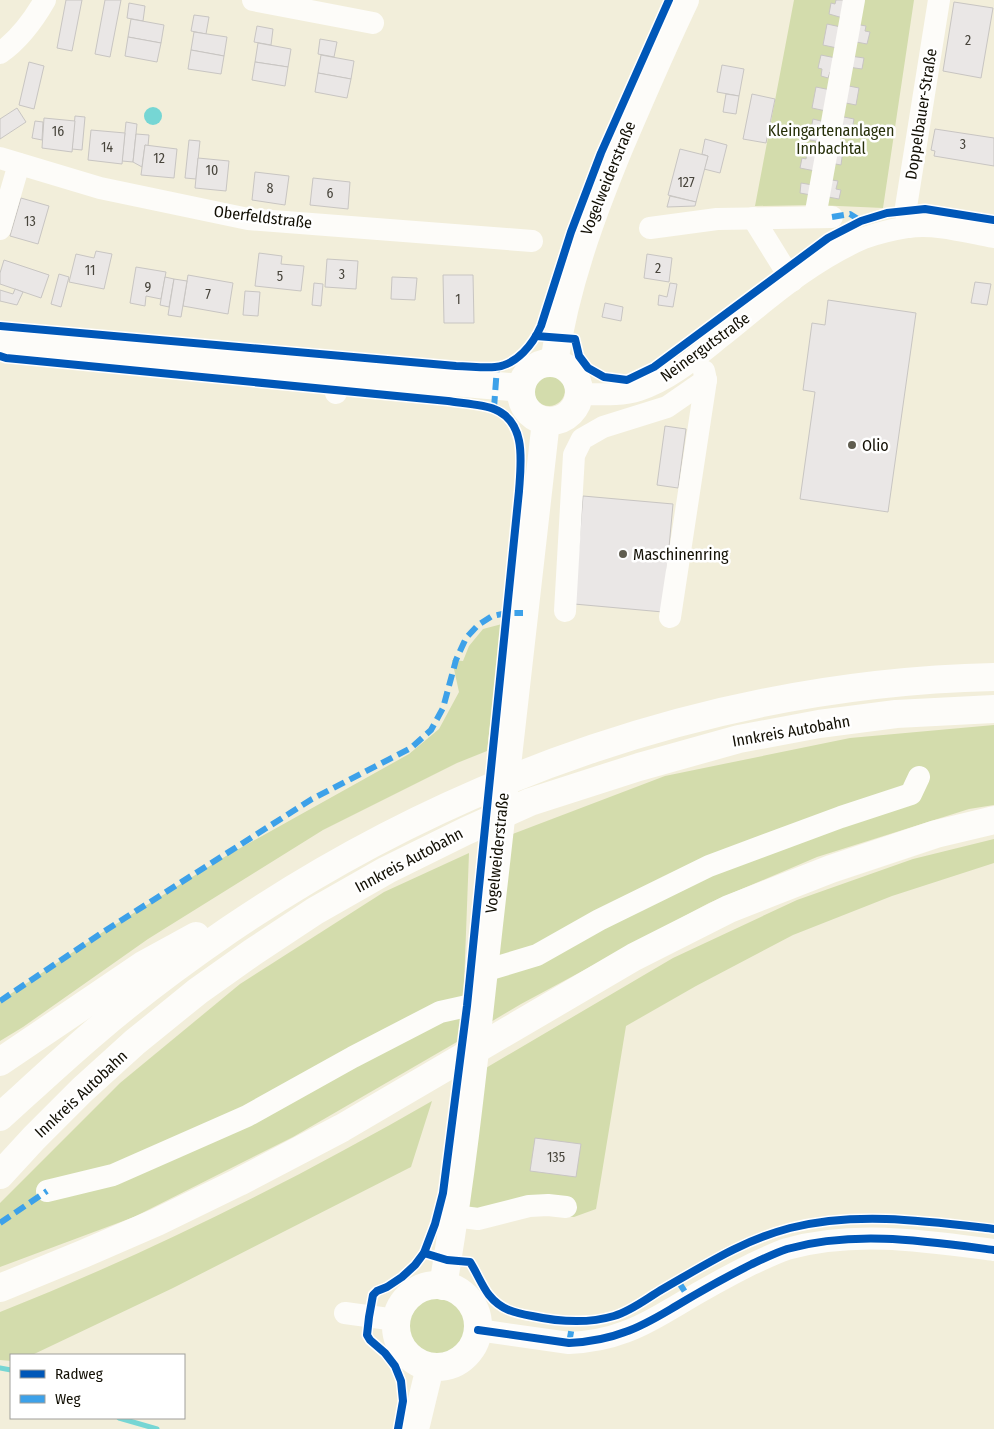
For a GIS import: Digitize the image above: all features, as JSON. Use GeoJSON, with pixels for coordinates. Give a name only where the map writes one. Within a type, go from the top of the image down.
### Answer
{"type":"FeatureCollection","features":[{"type":"Feature","properties":{"kind":"main road","name":"Vogelweiderstraße"},"geometry":{"type":"LineString","coordinates":[[554,363],[557,337],[585,235],[633,114],[685,0]]}},
{"type":"Feature","properties":{"kind":"main road"},"geometry":{"type":"LineString","coordinates":[[0,339],[16,344],[336,383],[521,388]]}},
{"type":"Feature","properties":{"kind":"main road"},"geometry":{"type":"LineString","coordinates":[[544,363],[554,363],[570,370],[575,377],[579,394],[574,409],[568,414],[554,421],[546,421],[530,413],[525,406],[521,388],[524,379],[536,366],[544,363]]}},
{"type":"Feature","properties":{"kind":"main road","name":"Vogelweiderstraße"},"geometry":{"type":"LineString","coordinates":[[443,1286],[455,1216],[546,421]]}},
{"type":"Feature","properties":{"kind":"main road","name":"Innkreis Autobahn"},"geometry":{"type":"LineString","coordinates":[[0,1117],[84,1041],[156,983],[229,930],[346,857],[462,799],[534,769],[648,730],[736,708],[873,685],[994,677]]}},
{"type":"Feature","properties":{"kind":"main road","name":"Innkreis Autobahn"},"geometry":{"type":"LineString","coordinates":[[0,1175],[82,1090],[135,1042],[198,992],[253,952],[315,911],[387,870],[466,830],[530,802],[639,767],[738,739],[819,724],[896,714],[994,709]]}},
{"type":"Feature","properties":{"kind":"main road"},"geometry":{"type":"LineString","coordinates":[[0,1288],[157,1222],[239,1182],[342,1128],[634,958],[729,909],[848,863],[936,834],[994,820]]}},
{"type":"Feature","properties":{"kind":"main road"},"geometry":{"type":"LineString","coordinates":[[0,1062],[144,965],[194,937],[285,894]]}},
{"type":"Feature","properties":{"kind":"main road"},"geometry":{"type":"LineString","coordinates":[[430,1286],[443,1286],[465,1296],[473,1306],[478,1330],[474,1343],[467,1354],[456,1362],[443,1367],[430,1367],[408,1355],[400,1345],[396,1333],[396,1320],[400,1308],[412,1294],[430,1286]]}},
{"type":"Feature","properties":{"kind":"main road"},"geometry":{"type":"LineString","coordinates":[[415,1429],[430,1367]]}},
{"type":"Feature","properties":{"kind":"street"},"geometry":{"type":"LineString","coordinates":[[0,53],[24,32],[34,19],[44,0]]}},
{"type":"Feature","properties":{"kind":"street"},"geometry":{"type":"LineString","coordinates":[[253,0],[373,23]]}},
{"type":"Feature","properties":{"kind":"street"},"geometry":{"type":"LineString","coordinates":[[650,228],[717,219],[824,217],[854,0]]}},
{"type":"Feature","properties":{"kind":"street","name":"Doppelbauer-Straße"},"geometry":{"type":"LineString","coordinates":[[908,227],[906,207],[939,0]]}},
{"type":"Feature","properties":{"kind":"street"},"geometry":{"type":"LineString","coordinates":[[0,229],[9,161]]}},
{"type":"Feature","properties":{"kind":"street","name":"Oberfeldstraße"},"geometry":{"type":"LineString","coordinates":[[9,161],[100,188],[248,218],[532,240]]}},
{"type":"Feature","properties":{"kind":"street"},"geometry":{"type":"LineString","coordinates":[[753,218],[792,281]]}},
{"type":"Feature","properties":{"kind":"street","name":"Neinergutstraße"},"geometry":{"type":"LineString","coordinates":[[579,394],[618,394],[655,384],[702,353],[792,281],[828,256],[865,238],[908,227],[930,226],[994,237]]}},
{"type":"Feature","properties":{"kind":"street"},"geometry":{"type":"LineString","coordinates":[[670,617],[706,380],[702,353]]}},
{"type":"Feature","properties":{"kind":"street"},"geometry":{"type":"LineString","coordinates":[[565,611],[574,455],[582,439],[604,427],[667,407],[706,380]]}},
{"type":"Feature","properties":{"kind":"street"},"geometry":{"type":"LineString","coordinates":[[484,971],[538,955],[599,920],[709,866],[841,817],[911,794],[919,778]]}},
{"type":"Feature","properties":{"kind":"street"},"geometry":{"type":"LineString","coordinates":[[47,1191],[113,1175],[247,1116],[440,1012],[467,1006],[480,1006]]}},
{"type":"Feature","properties":{"kind":"street"},"geometry":{"type":"LineString","coordinates":[[455,1216],[478,1219],[528,1206],[548,1205],[566,1207]]}},
{"type":"Feature","properties":{"kind":"street"},"geometry":{"type":"LineString","coordinates":[[478,1330],[570,1343],[607,1338],[626,1332],[656,1318],[759,1260],[786,1249],[819,1242],[850,1238],[883,1238],[994,1250]]}},
{"type":"Feature","properties":{"kind":"street"},"geometry":{"type":"LineString","coordinates":[[345,1313],[396,1320]]}},
{"type":"Feature","properties":{"kind":"green space","name":"Kleingartenanlagen Innbachtal"},"geometry":{"type":"Polygon","coordinates":[[[794,0],[914,0],[883,208],[816,205],[755,206],[794,0]]]}},
{"type":"Feature","properties":{"kind":"green space"},"geometry":{"type":"Polygon","coordinates":[[[549,374],[555,375],[560,379],[564,384],[564,396],[560,401],[555,405],[549,406],[543,405],[538,401],[534,396],[533,390],[534,384],[538,379],[543,375],[549,374]]]}},
{"type":"Feature","properties":{"kind":"green space"},"geometry":{"type":"Polygon","coordinates":[[[502,624],[487,751],[457,763],[323,830],[148,939],[23,1027],[0,1041],[0,1001],[103,932],[226,856],[409,754],[439,729],[459,692],[452,660],[463,661],[469,646],[483,629],[502,624]]]}},
{"type":"Feature","properties":{"kind":"green space"},"geometry":{"type":"Polygon","coordinates":[[[994,725],[994,805],[969,809],[817,857],[709,903],[489,1023],[510,835],[665,776],[850,738],[994,725]]]}},
{"type":"Feature","properties":{"kind":"green space"},"geometry":{"type":"Polygon","coordinates":[[[994,839],[994,863],[892,896],[793,935],[696,986],[626,1026],[596,1209],[574,1217],[532,1214],[462,1223],[479,1072],[673,958],[797,900],[913,859],[994,839]]]}},
{"type":"Feature","properties":{"kind":"green space"},"geometry":{"type":"Polygon","coordinates":[[[469,853],[462,1039],[293,1137],[134,1217],[0,1267],[0,1203],[120,1083],[240,984],[384,892],[469,853]]]}},
{"type":"Feature","properties":{"kind":"green space"},"geometry":{"type":"Polygon","coordinates":[[[432,1101],[411,1167],[173,1288],[34,1354],[10,1354],[10,1361],[0,1360],[0,1312],[166,1240],[274,1187],[432,1101]]]}},
{"type":"Feature","properties":{"kind":"green space"},"geometry":{"type":"Polygon","coordinates":[[[432,1295],[444,1295],[455,1300],[463,1308],[468,1319],[466,1337],[455,1350],[444,1355],[432,1355],[421,1350],[413,1342],[408,1331],[408,1319],[413,1308],[421,1300],[432,1295]]]}},
{"type":"Feature","properties":{"kind":"water"},"geometry":{"type":"Polygon","coordinates":[[[153,107],[159,110],[162,116],[159,122],[153,125],[147,122],[144,116],[147,110],[153,107]]]}},
{"type":"Feature","properties":{"kind":"building"},"geometry":{"type":"Polygon","coordinates":[[[66,0],[82,0],[72,51],[57,48],[66,0]]]}},
{"type":"Feature","properties":{"kind":"building"},"geometry":{"type":"Polygon","coordinates":[[[105,0],[121,0],[110,57],[95,54],[105,0]]]}},
{"type":"Feature","properties":{"kind":"building"},"geometry":{"type":"Polygon","coordinates":[[[836,0],[847,0],[843,18],[829,14],[831,3],[835,4],[836,0]]]}},
{"type":"Feature","properties":{"kind":"building"},"geometry":{"type":"Polygon","coordinates":[[[954,2],[993,8],[981,78],[943,71],[954,2]]]}},
{"type":"Feature","properties":{"kind":"building"},"geometry":{"type":"Polygon","coordinates":[[[129,3],[145,6],[143,21],[127,18],[129,3]]]}},
{"type":"Feature","properties":{"kind":"building"},"geometry":{"type":"Polygon","coordinates":[[[194,15],[209,17],[206,34],[191,31],[194,15]]]}},
{"type":"Feature","properties":{"kind":"building"},"geometry":{"type":"Polygon","coordinates":[[[131,19],[164,25],[161,43],[128,37],[131,19]]]}},
{"type":"Feature","properties":{"kind":"building"},"geometry":{"type":"Polygon","coordinates":[[[827,24],[841,27],[837,48],[823,45],[827,24]]]}},
{"type":"Feature","properties":{"kind":"building"},"geometry":{"type":"Polygon","coordinates":[[[855,24],[866,26],[865,31],[870,32],[867,44],[851,41],[855,24]]]}},
{"type":"Feature","properties":{"kind":"building"},"geometry":{"type":"Polygon","coordinates":[[[257,26],[273,29],[271,45],[254,42],[257,26]]]}},
{"type":"Feature","properties":{"kind":"building"},"geometry":{"type":"Polygon","coordinates":[[[194,32],[227,37],[224,56],[191,50],[194,32]]]}},
{"type":"Feature","properties":{"kind":"building"},"geometry":{"type":"Polygon","coordinates":[[[128,37],[161,43],[157,62],[125,56],[128,37]]]}},
{"type":"Feature","properties":{"kind":"building"},"geometry":{"type":"Polygon","coordinates":[[[320,39],[337,42],[334,57],[318,54],[320,39]]]}},
{"type":"Feature","properties":{"kind":"building"},"geometry":{"type":"Polygon","coordinates":[[[258,43],[291,49],[288,67],[255,62],[258,43]]]}},
{"type":"Feature","properties":{"kind":"building"},"geometry":{"type":"Polygon","coordinates":[[[191,50],[224,56],[221,74],[188,69],[191,50]]]}},
{"type":"Feature","properties":{"kind":"building"},"geometry":{"type":"Polygon","coordinates":[[[321,55],[354,61],[351,79],[318,73],[321,55]]]}},
{"type":"Feature","properties":{"kind":"building"},"geometry":{"type":"Polygon","coordinates":[[[821,55],[836,58],[833,72],[830,72],[828,78],[821,76],[822,69],[818,68],[821,55]]]}},
{"type":"Feature","properties":{"kind":"building"},"geometry":{"type":"Polygon","coordinates":[[[850,56],[864,58],[862,69],[848,67],[850,56]]]}},
{"type":"Feature","properties":{"kind":"building"},"geometry":{"type":"Polygon","coordinates":[[[29,62],[44,66],[34,109],[19,105],[29,62]]]}},
{"type":"Feature","properties":{"kind":"building"},"geometry":{"type":"Polygon","coordinates":[[[255,62],[288,67],[285,86],[252,80],[255,62]]]}},
{"type":"Feature","properties":{"kind":"building"},"geometry":{"type":"Polygon","coordinates":[[[722,65],[744,69],[739,96],[717,92],[722,65]]]}},
{"type":"Feature","properties":{"kind":"building"},"geometry":{"type":"Polygon","coordinates":[[[318,73],[351,79],[347,98],[315,92],[318,73]]]}},
{"type":"Feature","properties":{"kind":"building"},"geometry":{"type":"Polygon","coordinates":[[[844,85],[859,88],[856,105],[841,102],[844,85]]]}},
{"type":"Feature","properties":{"kind":"building"},"geometry":{"type":"Polygon","coordinates":[[[816,87],[831,90],[826,111],[812,108],[816,87]]]}},
{"type":"Feature","properties":{"kind":"building"},"geometry":{"type":"Polygon","coordinates":[[[726,94],[739,96],[736,114],[723,112],[726,94]]]}},
{"type":"Feature","properties":{"kind":"building"},"geometry":{"type":"Polygon","coordinates":[[[752,94],[775,99],[766,143],[743,139],[752,94]]]}},
{"type":"Feature","properties":{"kind":"building"},"geometry":{"type":"Polygon","coordinates":[[[17,108],[26,122],[0,139],[0,119],[17,108]]]}},
{"type":"Feature","properties":{"kind":"building"},"geometry":{"type":"Polygon","coordinates":[[[75,116],[85,117],[82,150],[72,149],[75,116]]]}},
{"type":"Feature","properties":{"kind":"building"},"geometry":{"type":"Polygon","coordinates":[[[839,116],[854,119],[851,135],[836,132],[839,116]]]}},
{"type":"Feature","properties":{"kind":"building"},"geometry":{"type":"Polygon","coordinates":[[[44,118],[75,121],[72,152],[42,148],[44,118]]]}},
{"type":"Feature","properties":{"kind":"building"},"geometry":{"type":"Polygon","coordinates":[[[813,119],[825,122],[821,142],[805,139],[807,129],[811,129],[813,119]]]}},
{"type":"Feature","properties":{"kind":"building"},"geometry":{"type":"Polygon","coordinates":[[[35,121],[43,122],[42,140],[32,138],[35,121]]]}},
{"type":"Feature","properties":{"kind":"building"},"geometry":{"type":"Polygon","coordinates":[[[126,122],[137,124],[133,162],[122,161],[126,122]]]}},
{"type":"Feature","properties":{"kind":"building"},"geometry":{"type":"Polygon","coordinates":[[[935,129],[994,138],[994,166],[934,156],[935,151],[931,150],[935,129]]]}},
{"type":"Feature","properties":{"kind":"building"},"geometry":{"type":"Polygon","coordinates":[[[91,130],[125,133],[122,164],[88,160],[91,130]]]}},
{"type":"Feature","properties":{"kind":"building"},"geometry":{"type":"Polygon","coordinates":[[[136,134],[149,135],[148,146],[145,145],[142,167],[133,162],[136,134]]]}},
{"type":"Feature","properties":{"kind":"building"},"geometry":{"type":"Polygon","coordinates":[[[705,139],[727,145],[720,173],[704,169],[708,156],[702,154],[705,139]]]}},
{"type":"Feature","properties":{"kind":"building"},"geometry":{"type":"Polygon","coordinates":[[[189,140],[200,141],[196,179],[185,178],[189,140]]]}},
{"type":"Feature","properties":{"kind":"building"},"geometry":{"type":"Polygon","coordinates":[[[145,145],[177,149],[174,178],[141,175],[145,145]]]}},
{"type":"Feature","properties":{"kind":"building"},"geometry":{"type":"Polygon","coordinates":[[[808,148],[820,151],[815,171],[800,168],[802,158],[806,159],[808,148]]]}},
{"type":"Feature","properties":{"kind":"building"},"geometry":{"type":"Polygon","coordinates":[[[833,148],[843,150],[841,165],[830,163],[833,148]]]}},
{"type":"Feature","properties":{"kind":"building"},"geometry":{"type":"Polygon","coordinates":[[[680,149],[708,156],[696,202],[668,195],[680,149]]]}},
{"type":"Feature","properties":{"kind":"building"},"geometry":{"type":"Polygon","coordinates":[[[198,158],[229,161],[226,191],[195,188],[198,158]]]}},
{"type":"Feature","properties":{"kind":"building"},"geometry":{"type":"Polygon","coordinates":[[[255,172],[289,176],[285,205],[252,200],[255,172]]]}},
{"type":"Feature","properties":{"kind":"building"},"geometry":{"type":"Polygon","coordinates":[[[313,178],[350,182],[348,209],[310,205],[313,178]]]}},
{"type":"Feature","properties":{"kind":"building"},"geometry":{"type":"Polygon","coordinates":[[[826,179],[838,181],[836,189],[841,190],[839,199],[823,196],[826,179]]]}},
{"type":"Feature","properties":{"kind":"building"},"geometry":{"type":"Polygon","coordinates":[[[801,183],[813,185],[811,195],[800,193],[801,183]]]}},
{"type":"Feature","properties":{"kind":"building"},"geometry":{"type":"Polygon","coordinates":[[[670,196],[696,202],[695,206],[667,207],[670,196]]]}},
{"type":"Feature","properties":{"kind":"building"},"geometry":{"type":"Polygon","coordinates":[[[21,198],[49,206],[38,244],[10,236],[21,198]]]}},
{"type":"Feature","properties":{"kind":"building"},"geometry":{"type":"Polygon","coordinates":[[[96,251],[112,254],[104,289],[69,282],[76,254],[94,258],[96,251]]]}},
{"type":"Feature","properties":{"kind":"building"},"geometry":{"type":"Polygon","coordinates":[[[259,253],[282,256],[281,264],[304,266],[301,291],[255,286],[259,253]]]}},
{"type":"Feature","properties":{"kind":"building"},"geometry":{"type":"Polygon","coordinates":[[[647,254],[672,258],[669,282],[644,278],[647,254]]]}},
{"type":"Feature","properties":{"kind":"building"},"geometry":{"type":"Polygon","coordinates":[[[327,259],[358,261],[356,289],[325,287],[327,259]]]}},
{"type":"Feature","properties":{"kind":"building"},"geometry":{"type":"Polygon","coordinates":[[[4,260],[49,275],[41,298],[0,284],[0,273],[4,260]]]}},
{"type":"Feature","properties":{"kind":"building"},"geometry":{"type":"Polygon","coordinates":[[[136,267],[166,272],[161,299],[146,296],[145,306],[130,303],[136,267]]]}},
{"type":"Feature","properties":{"kind":"building"},"geometry":{"type":"Polygon","coordinates":[[[59,274],[69,277],[61,307],[51,304],[59,274]]]}},
{"type":"Feature","properties":{"kind":"building"},"geometry":{"type":"Polygon","coordinates":[[[188,275],[233,283],[228,314],[183,306],[188,275]]]}},
{"type":"Feature","properties":{"kind":"building"},"geometry":{"type":"Polygon","coordinates":[[[443,275],[473,275],[474,323],[444,323],[443,275]]]}},
{"type":"Feature","properties":{"kind":"building"},"geometry":{"type":"Polygon","coordinates":[[[165,277],[174,279],[169,307],[160,305],[165,277]]]}},
{"type":"Feature","properties":{"kind":"building"},"geometry":{"type":"Polygon","coordinates":[[[392,277],[417,278],[415,300],[391,299],[392,277]]]}},
{"type":"Feature","properties":{"kind":"building"},"geometry":{"type":"Polygon","coordinates":[[[174,279],[187,281],[181,317],[168,315],[174,279]]]}},
{"type":"Feature","properties":{"kind":"building"},"geometry":{"type":"Polygon","coordinates":[[[975,282],[991,284],[987,305],[971,303],[975,282]]]}},
{"type":"Feature","properties":{"kind":"building"},"geometry":{"type":"Polygon","coordinates":[[[314,283],[323,284],[321,306],[312,305],[314,283]]]}},
{"type":"Feature","properties":{"kind":"building"},"geometry":{"type":"Polygon","coordinates":[[[670,283],[677,284],[673,307],[658,305],[659,295],[667,297],[670,283]]]}},
{"type":"Feature","properties":{"kind":"building"},"geometry":{"type":"Polygon","coordinates":[[[15,289],[23,292],[17,305],[0,301],[0,290],[13,294],[15,289]]]}},
{"type":"Feature","properties":{"kind":"building"},"geometry":{"type":"Polygon","coordinates":[[[245,291],[260,292],[258,316],[243,315],[245,291]]]}},
{"type":"Feature","properties":{"kind":"building","name":"Olio"},"geometry":{"type":"Polygon","coordinates":[[[828,300],[916,313],[888,512],[800,499],[815,392],[803,390],[812,323],[825,325],[828,300]]]}},
{"type":"Feature","properties":{"kind":"building"},"geometry":{"type":"Polygon","coordinates":[[[605,303],[623,307],[621,321],[602,317],[605,303]]]}},
{"type":"Feature","properties":{"kind":"building"},"geometry":{"type":"Polygon","coordinates":[[[665,426],[686,429],[678,488],[657,485],[665,426]]]}},
{"type":"Feature","properties":{"kind":"building","name":"Maschinenring"},"geometry":{"type":"Polygon","coordinates":[[[583,496],[673,504],[663,612],[574,604],[583,496]]]}},
{"type":"Feature","properties":{"kind":"building"},"geometry":{"type":"Polygon","coordinates":[[[535,1138],[581,1144],[576,1177],[530,1171],[535,1138]]]}},
{"type":"Feature","properties":{"kind":"waterway"},"geometry":{"type":"LineString","coordinates":[[0,1368],[10,1370]]}},
{"type":"Feature","properties":{"kind":"waterway"},"geometry":{"type":"LineString","coordinates":[[122,1419],[157,1429]]}},
{"type":"Feature","properties":{"kind":"marked path"},"geometry":{"type":"LineString","coordinates":[[832,217],[850,214],[861,221]]}},
{"type":"Feature","properties":{"kind":"marked path"},"geometry":{"type":"LineString","coordinates":[[494,408],[497,367]]}},
{"type":"Feature","properties":{"kind":"marked path"},"geometry":{"type":"LineString","coordinates":[[0,1001],[103,932],[312,799],[411,748],[431,730],[443,708],[456,660],[466,638],[478,625],[492,616],[507,613],[523,613]]}},
{"type":"Feature","properties":{"kind":"marked path"},"geometry":{"type":"LineString","coordinates":[[0,1223],[47,1191]]}},
{"type":"Feature","properties":{"kind":"marked path"},"geometry":{"type":"LineString","coordinates":[[678,1281],[689,1298]]}},
{"type":"Feature","properties":{"kind":"marked path"},"geometry":{"type":"LineString","coordinates":[[569,1343],[573,1321]]}},
{"type":"Feature","properties":{"kind":"cycle path"},"geometry":{"type":"LineString","coordinates":[[0,326],[456,366],[495,367],[510,362],[529,346],[541,326],[571,232],[601,153],[669,0]]}},
{"type":"Feature","properties":{"kind":"cycle path"},"geometry":{"type":"LineString","coordinates":[[536,336],[575,339],[579,356],[588,368],[604,377],[627,380],[654,367],[828,238],[861,221],[887,213],[925,209],[994,220]]}},
{"type":"Feature","properties":{"kind":"cycle path"},"geometry":{"type":"LineString","coordinates":[[0,356],[472,404],[494,409],[505,415],[517,433],[521,456],[519,491],[467,1006],[443,1193],[435,1224],[424,1253],[402,1277],[373,1295],[369,1317],[367,1335],[395,1366],[401,1381],[403,1401],[398,1429]]}},
{"type":"Feature","properties":{"kind":"cycle path"},"geometry":{"type":"LineString","coordinates":[[424,1253],[447,1260],[470,1262],[489,1295],[498,1304],[509,1310],[553,1320],[584,1321],[604,1319],[626,1311],[724,1254],[772,1233],[790,1228],[841,1220],[892,1219],[994,1229]]}},
{"type":"Feature","properties":{"kind":"cycle path"},"geometry":{"type":"LineString","coordinates":[[478,1330],[569,1343],[611,1337],[645,1324],[752,1264],[787,1249],[813,1243],[838,1240],[890,1239],[994,1250]]}},
{"type":"Feature","properties":{"kind":"place","name":"Olio"},"geometry":{"type":"Point","coordinates":[852,445]}},
{"type":"Feature","properties":{"kind":"place","name":"Maschinenring"},"geometry":{"type":"Point","coordinates":[623,554]}}]}
